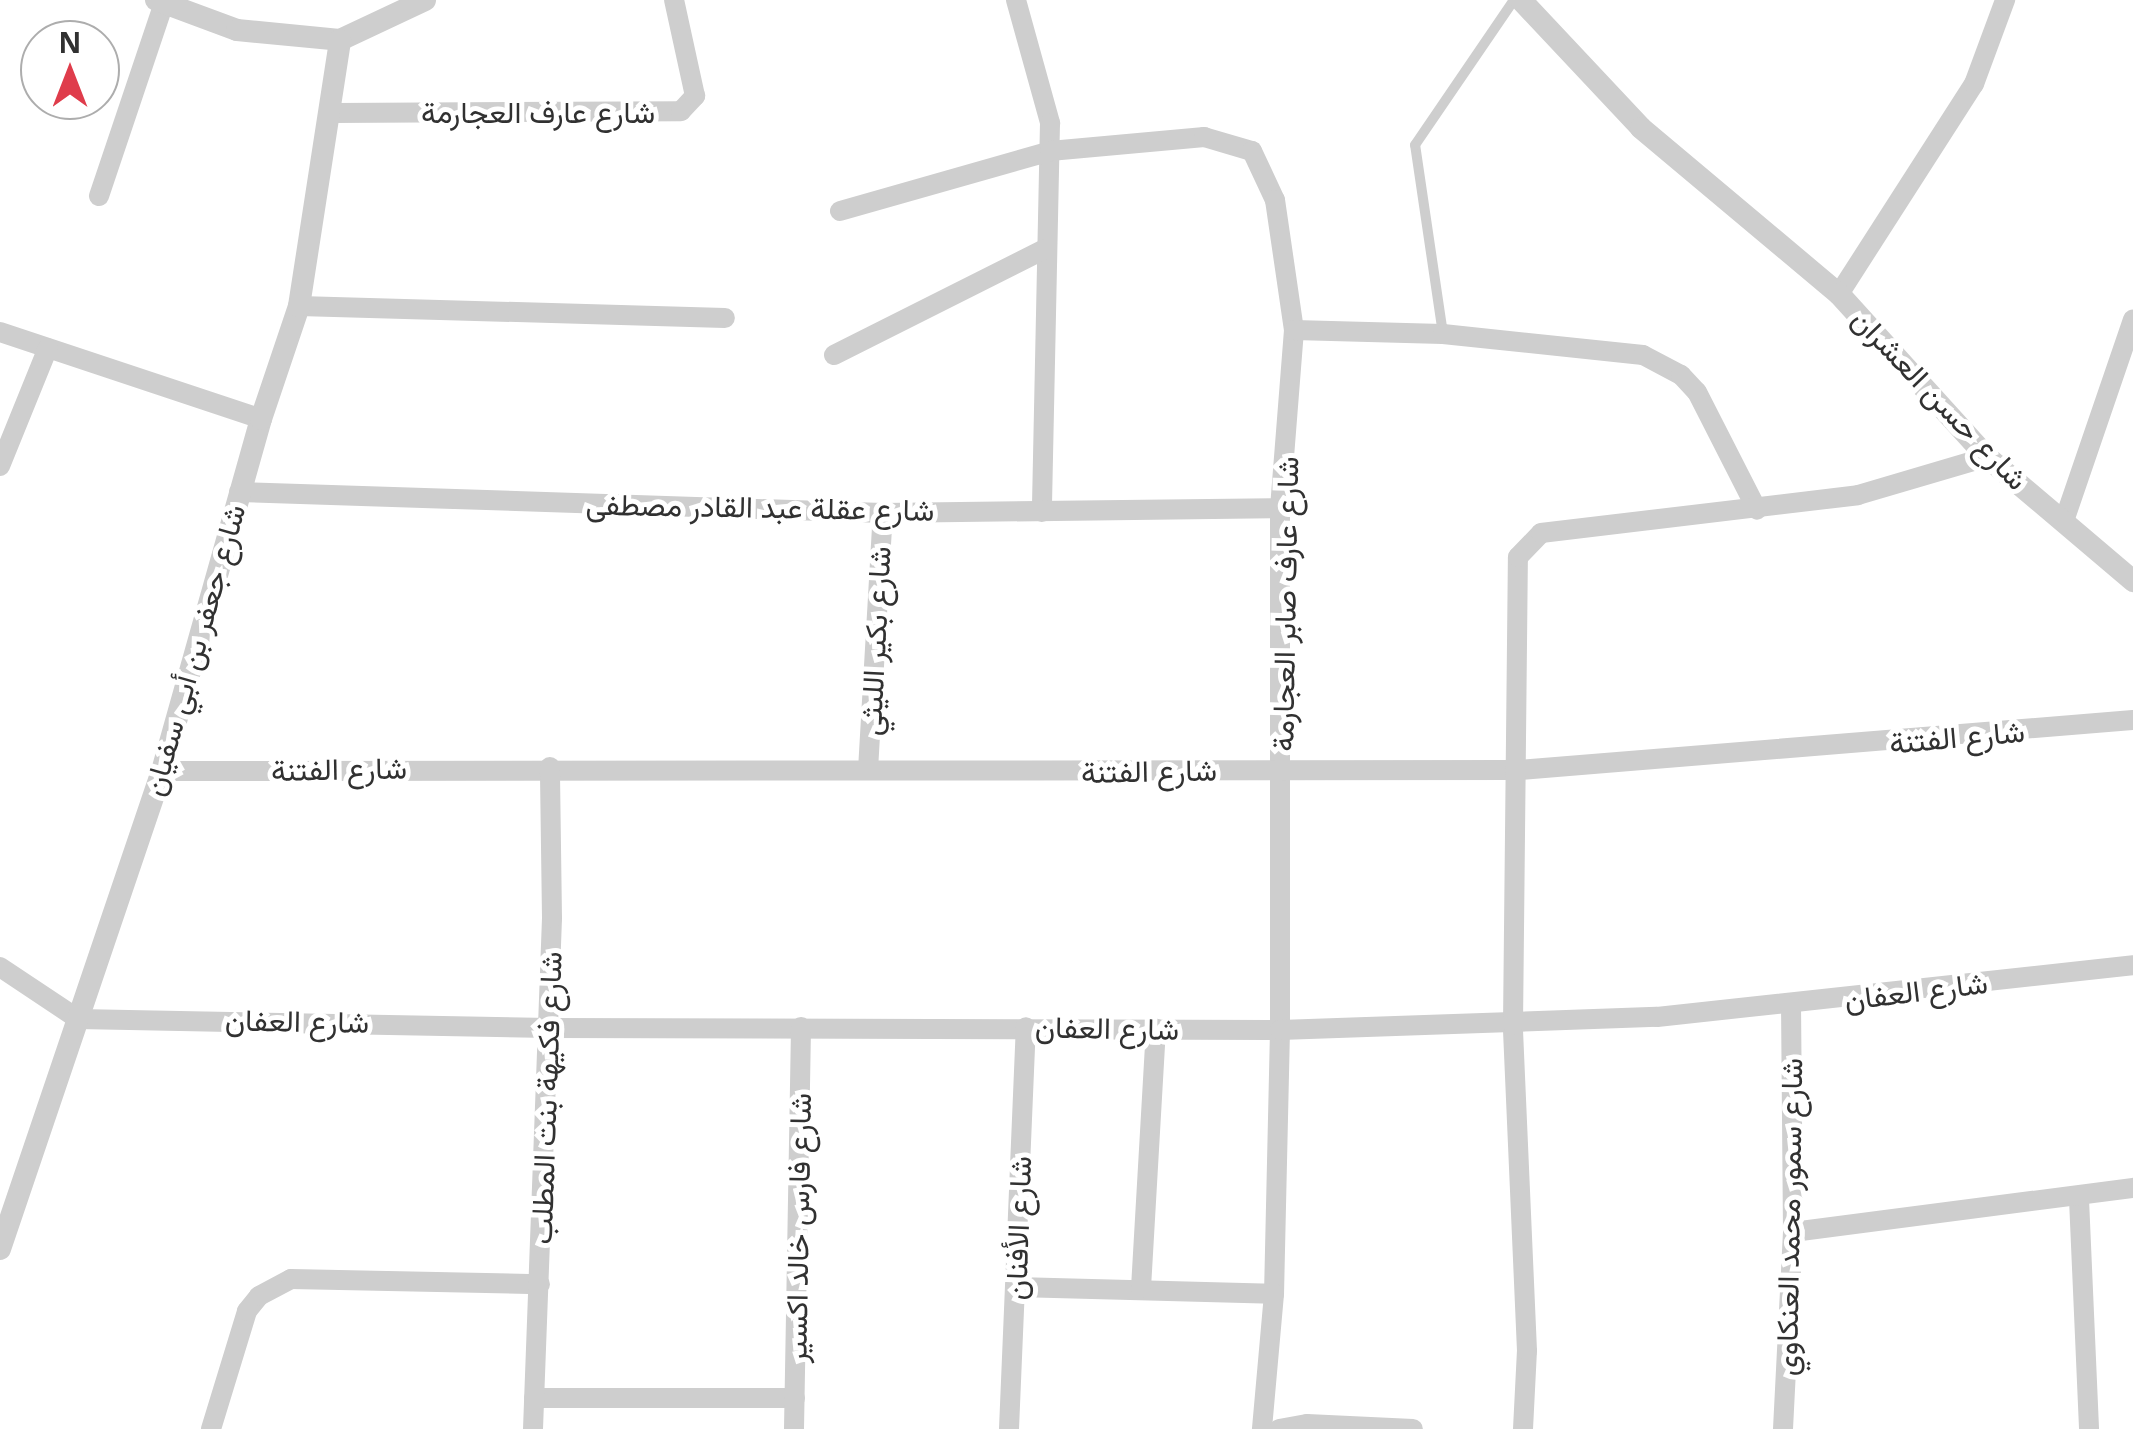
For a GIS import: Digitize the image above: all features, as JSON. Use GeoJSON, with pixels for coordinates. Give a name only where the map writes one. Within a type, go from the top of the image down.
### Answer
{"type":"FeatureCollection","features":[{"type":"Feature","properties":{"kind":"street"},"geometry":{"type":"LineString","coordinates":[[99,196],[160,2],[237,30],[340,40],[425,0]]}},
{"type":"Feature","properties":{"kind":"street","name":"شارع عارف العجارمة"},"geometry":{"type":"LineString","coordinates":[[334,114],[682,111],[695,96],[674,0]]}},
{"type":"Feature","properties":{"kind":"street"},"geometry":{"type":"LineString","coordinates":[[1016,0],[1047,99],[1050,151],[1042,512]]}},
{"type":"Feature","properties":{"kind":"street","name":"شارع حسن العشران"},"geometry":{"type":"LineString","coordinates":[[1517,0],[1641,128],[1838,294],[1987,457],[2133,581]]}},
{"type":"Feature","properties":{"kind":"street"},"geometry":{"type":"LineString","coordinates":[[1838,294],[1974,84],[2005,0]]}},
{"type":"Feature","properties":{"kind":"street","name":"شارع جعفر بن أبي سفيان"},"geometry":{"type":"LineString","coordinates":[[0,1248],[162,771],[260,418],[300,306],[334,114],[340,40]]}},
{"type":"Feature","properties":{"kind":"street","name":"شارع عارف صابر العجارمة"},"geometry":{"type":"LineString","coordinates":[[840,211],[1050,151],[1204,136],[1252,150],[1280,218],[1294,330],[1280,508],[1280,1030],[1274,1294],[1262,1429]]}},
{"type":"Feature","properties":{"kind":"street"},"geometry":{"type":"LineString","coordinates":[[834,356],[1045,249]]}},
{"type":"Feature","properties":{"kind":"street"},"geometry":{"type":"LineString","coordinates":[[300,306],[725,318]]}},
{"type":"Feature","properties":{"kind":"street"},"geometry":{"type":"LineString","coordinates":[[2064,522],[2133,320]]}},
{"type":"Feature","properties":{"kind":"street"},"geometry":{"type":"LineString","coordinates":[[1294,330],[1443,334],[1619,352],[1662,363],[1696,392],[1757,510]]}},
{"type":"Feature","properties":{"kind":"street"},"geometry":{"type":"LineString","coordinates":[[0,332],[260,418]]}},
{"type":"Feature","properties":{"kind":"street"},"geometry":{"type":"LineString","coordinates":[[0,466],[48,348]]}},
{"type":"Feature","properties":{"kind":"street"},"geometry":{"type":"LineString","coordinates":[[1522,1429],[1527,1351],[1513,1025],[1518,770],[1516,574],[1527,543],[1559,530],[1757,510],[1897,486],[1987,457]]}},
{"type":"Feature","properties":{"kind":"street","name":"شارع عقلة عبد القادر مصطفى"},"geometry":{"type":"LineString","coordinates":[[239,492],[883,513],[1280,508]]}},
{"type":"Feature","properties":{"kind":"street","name":"شارع بكير الليثي"},"geometry":{"type":"LineString","coordinates":[[868,770],[883,513]]}},
{"type":"Feature","properties":{"kind":"street","name":"شارع الفتنة"},"geometry":{"type":"LineString","coordinates":[[162,771],[550,767],[1518,770],[2133,720]]}},
{"type":"Feature","properties":{"kind":"street","name":"شارع فكيهة بنت المطلب"},"geometry":{"type":"LineString","coordinates":[[533,1429],[549,1028],[550,767]]}},
{"type":"Feature","properties":{"kind":"street","name":"شارع العفان"},"geometry":{"type":"LineString","coordinates":[[78,1018],[549,1028],[1280,1030],[1513,1025],[1791,1006],[2133,965]]}},
{"type":"Feature","properties":{"kind":"street"},"geometry":{"type":"LineString","coordinates":[[0,968],[78,1018]]}},
{"type":"Feature","properties":{"kind":"street","name":"شارع سمور محمد العنكاوي"},"geometry":{"type":"LineString","coordinates":[[1783,1429],[1792,1232],[1791,1006]]}},
{"type":"Feature","properties":{"kind":"street","name":"شارع فارس خالد اكسير"},"geometry":{"type":"LineString","coordinates":[[794,1429],[801,1027]]}},
{"type":"Feature","properties":{"kind":"street","name":"شارع الأفنان"},"geometry":{"type":"LineString","coordinates":[[1009,1429],[1026,1028]]}},
{"type":"Feature","properties":{"kind":"street"},"geometry":{"type":"LineString","coordinates":[[1141,1288],[1156,1028]]}},
{"type":"Feature","properties":{"kind":"street"},"geometry":{"type":"LineString","coordinates":[[1792,1232],[2079,1199],[2133,1188]]}},
{"type":"Feature","properties":{"kind":"street"},"geometry":{"type":"LineString","coordinates":[[2079,1199],[2089,1429]]}},
{"type":"Feature","properties":{"kind":"street"},"geometry":{"type":"LineString","coordinates":[[211,1429],[248,1311],[259,1296],[291,1279],[540,1284]]}},
{"type":"Feature","properties":{"kind":"street"},"geometry":{"type":"LineString","coordinates":[[1015,1287],[1274,1294]]}},
{"type":"Feature","properties":{"kind":"street"},"geometry":{"type":"LineString","coordinates":[[534,1398],[795,1398]]}},
{"type":"Feature","properties":{"kind":"street"},"geometry":{"type":"LineString","coordinates":[[1279,1429],[1413,1429]]}},
{"type":"Feature","properties":{"kind":"lane"},"geometry":{"type":"LineString","coordinates":[[1443,334],[1417,134],[1517,0]]}}]}
